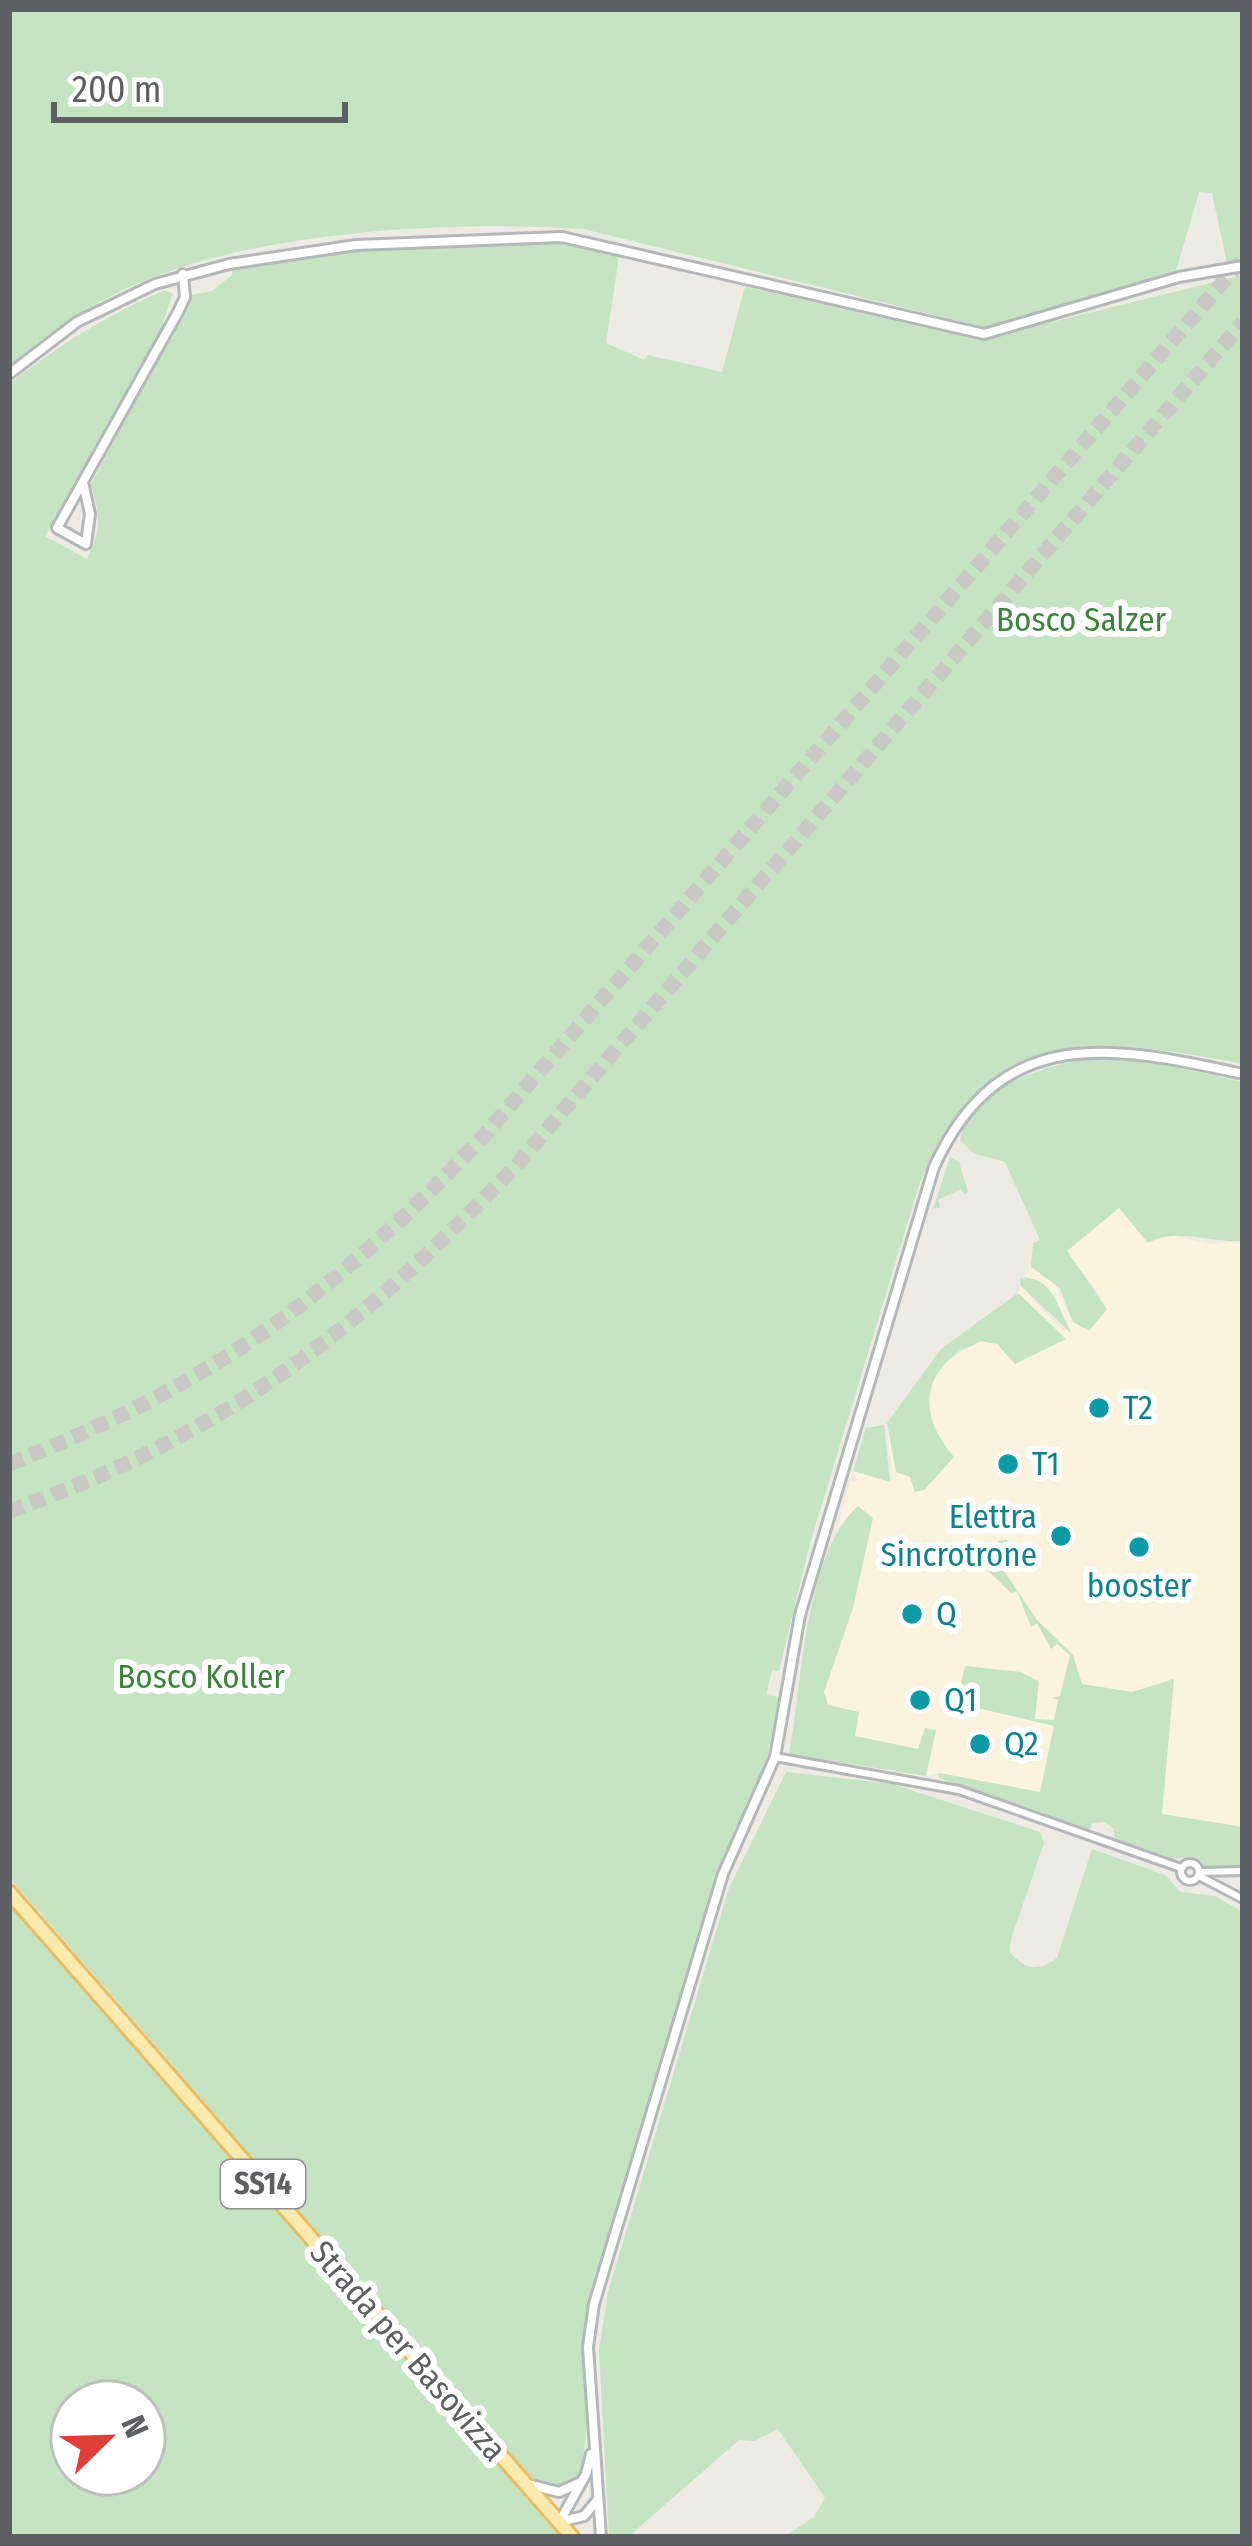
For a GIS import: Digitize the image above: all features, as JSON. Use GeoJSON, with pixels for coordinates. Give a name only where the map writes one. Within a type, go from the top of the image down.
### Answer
{"type":"FeatureCollection","features":[{"type":"Feature","properties":{"kind":"main road","name":"Strada per Basovizza"},"geometry":{"type":"LineString","coordinates":[[9,1892],[572,2537]]}},
{"type":"Feature","properties":{"kind":"street"},"geometry":{"type":"LineString","coordinates":[[9,374],[77,322],[183,274],[356,245],[562,237],[984,334],[1179,277],[1243,266]]}},
{"type":"Feature","properties":{"kind":"street"},"geometry":{"type":"LineString","coordinates":[[83,482],[90,514],[86,544],[57,528],[178,312],[185,297],[183,274]]}},
{"type":"Feature","properties":{"kind":"street"},"geometry":{"type":"LineString","coordinates":[[602,2537],[588,2347],[598,2288],[724,1874],[775,1757],[804,1599],[930,1179],[956,1128],[1012,1077],[1070,1053],[1132,1050],[1243,1074]]}},
{"type":"Feature","properties":{"kind":"street"},"geometry":{"type":"LineString","coordinates":[[775,1757],[959,1790],[1181,1868],[1194,1863],[1199,1874],[1243,1899]]}},
{"type":"Feature","properties":{"kind":"street"},"geometry":{"type":"LineString","coordinates":[[1181,1868],[1186,1881],[1199,1874],[1243,1871]]}},
{"type":"Feature","properties":{"kind":"street"},"geometry":{"type":"LineString","coordinates":[[559,2522],[590,2463],[592,2420]]}},
{"type":"Feature","properties":{"kind":"street"},"geometry":{"type":"LineString","coordinates":[[524,2482],[559,2492],[580,2482]]}},
{"type":"Feature","properties":{"kind":"street"},"geometry":{"type":"LineString","coordinates":[[559,2522],[590,2512],[599,2498]]}},
{"type":"Feature","properties":{"kind":"shaded area"},"geometry":{"type":"Polygon","coordinates":[[[1119,1207],[1148,1242],[1168,1234],[1208,1244],[1243,1241],[1243,1827],[1162,1814],[1173,1679],[1132,1692],[1082,1684],[1075,1666],[1040,1793],[940,1773],[926,1776],[935,1730],[918,1750],[855,1736],[828,1705],[824,1692],[845,1632],[847,1516],[837,1530],[850,1482],[858,1481],[853,1471],[892,1481],[887,1423],[896,1472],[945,1467],[951,1453],[937,1440],[927,1407],[934,1378],[946,1362],[979,1341],[998,1344],[1015,1363],[1065,1338],[1018,1293],[1021,1286],[1059,1327],[1071,1332],[1054,1294],[1026,1276],[1031,1267],[1053,1280],[1073,1322],[1102,1297],[1066,1252],[1119,1207]]]}},
{"type":"Feature","properties":{"kind":"green space"},"geometry":{"type":"Polygon","coordinates":[[[9,9],[1243,9],[1243,260],[1227,263],[1212,193],[1199,192],[1176,271],[988,328],[583,229],[469,226],[344,234],[221,256],[165,273],[86,310],[9,366],[9,9]]]}},
{"type":"Feature","properties":{"kind":"green space"},"geometry":{"type":"Polygon","coordinates":[[[502,241],[576,244],[619,256],[606,343],[644,360],[648,355],[722,372],[745,287],[978,340],[1243,275],[1243,1064],[1139,1048],[1053,1052],[1015,1067],[981,1092],[949,1130],[920,1182],[809,1547],[779,1671],[772,1670],[766,1695],[779,1697],[765,1769],[716,1875],[591,2293],[583,2334],[586,2415],[580,2471],[569,2487],[551,2488],[525,2471],[9,1877],[9,384],[103,320],[165,290],[173,294],[160,331],[45,536],[87,559],[98,522],[91,484],[192,295],[212,291],[232,275],[232,268],[298,256],[502,241]]]}},
{"type":"Feature","properties":{"kind":"green space"},"geometry":{"type":"Polygon","coordinates":[[[1124,1056],[1243,1082],[1243,1241],[1170,1236],[1148,1243],[1119,1208],[1067,1251],[1107,1309],[1089,1331],[1073,1322],[1060,1288],[1031,1267],[1033,1243],[1040,1240],[1005,1162],[973,1153],[960,1140],[969,1119],[1005,1086],[1053,1067],[1124,1056]]]}},
{"type":"Feature","properties":{"kind":"green space"},"geometry":{"type":"Polygon","coordinates":[[[950,1157],[959,1162],[968,1192],[964,1195],[961,1189],[938,1200],[940,1207],[933,1209],[950,1157]]]}},
{"type":"Feature","properties":{"kind":"green space"},"geometry":{"type":"Polygon","coordinates":[[[1020,1278],[1041,1282],[1048,1289],[1073,1335],[1021,1286],[1020,1278]]]}},
{"type":"Feature","properties":{"kind":"green space"},"geometry":{"type":"Polygon","coordinates":[[[1018,1293],[1066,1339],[1015,1364],[997,1344],[980,1341],[943,1366],[934,1379],[929,1405],[937,1431],[954,1457],[924,1490],[915,1492],[910,1477],[896,1472],[887,1423],[941,1349],[1018,1293]]]}},
{"type":"Feature","properties":{"kind":"green space"},"geometry":{"type":"Polygon","coordinates":[[[884,1425],[890,1482],[853,1471],[866,1428],[884,1425]]]}},
{"type":"Feature","properties":{"kind":"green space"},"geometry":{"type":"Polygon","coordinates":[[[858,1506],[873,1518],[853,1608],[824,1692],[828,1705],[859,1712],[855,1736],[918,1749],[925,1728],[936,1730],[926,1776],[789,1754],[816,1588],[840,1528],[858,1506]]]}},
{"type":"Feature","properties":{"kind":"green space"},"geometry":{"type":"Polygon","coordinates":[[[1007,1540],[1010,1557],[1004,1571],[1037,1620],[1073,1655],[1082,1684],[1132,1692],[1174,1679],[1162,1814],[1243,1827],[1243,1867],[1208,1869],[1194,1857],[1166,1859],[1115,1841],[1114,1829],[1104,1822],[1093,1823],[1088,1832],[939,1778],[939,1773],[1040,1792],[1054,1726],[956,1703],[965,1666],[1020,1672],[1039,1681],[1035,1719],[1054,1720],[1058,1700],[1051,1698],[1060,1696],[1070,1655],[1057,1644],[1051,1649],[1037,1623],[1031,1627],[1017,1591],[1011,1593],[984,1567],[990,1546],[1007,1540]]]}},
{"type":"Feature","properties":{"kind":"green space"},"geometry":{"type":"Polygon","coordinates":[[[786,1772],[892,1784],[1040,1832],[1044,1843],[1011,1939],[1010,1952],[1027,1966],[1043,1966],[1057,1958],[1092,1849],[1165,1875],[1181,1892],[1215,1896],[1243,1912],[1243,2537],[784,2537],[814,2517],[825,2498],[778,2429],[754,2441],[739,2440],[628,2537],[609,2537],[599,2349],[608,2292],[729,1888],[786,1772]]]}},
{"type":"Feature","properties":{"kind":"green space"},"geometry":{"type":"Polygon","coordinates":[[[9,1905],[560,2537],[9,2537],[9,1905]]]}},
{"type":"Feature","properties":{"kind":"tunnel"},"geometry":{"type":"LineString","coordinates":[[9,1464],[82,1434],[208,1368],[320,1290],[426,1195],[481,1139],[1243,259]]}},
{"type":"Feature","properties":{"kind":"tunnel"},"geometry":{"type":"LineString","coordinates":[[9,1511],[85,1482],[221,1413],[342,1328],[456,1227],[513,1169],[1243,322]]}},
{"type":"Feature","properties":{"kind":"place","name":"T2"},"geometry":{"type":"Point","coordinates":[1099,1408]}},
{"type":"Feature","properties":{"kind":"place","name":"T1"},"geometry":{"type":"Point","coordinates":[1008,1464]}},
{"type":"Feature","properties":{"kind":"place","name":"Elettra Sincrotrone"},"geometry":{"type":"Point","coordinates":[1061,1536]}},
{"type":"Feature","properties":{"kind":"place","name":"booster"},"geometry":{"type":"Point","coordinates":[1139,1547]}},
{"type":"Feature","properties":{"kind":"place","name":"Q"},"geometry":{"type":"Point","coordinates":[912,1614]}},
{"type":"Feature","properties":{"kind":"place","name":"Q1"},"geometry":{"type":"Point","coordinates":[920,1700]}},
{"type":"Feature","properties":{"kind":"place","name":"Q2"},"geometry":{"type":"Point","coordinates":[980,1744]}},
{"type":"Feature","properties":{"kind":"park label","name":"Bosco Salzer"},"geometry":{"type":"Point","coordinates":[1081,620]}},
{"type":"Feature","properties":{"kind":"park label","name":"Bosco Koller"},"geometry":{"type":"Point","coordinates":[201,1677]}}]}
